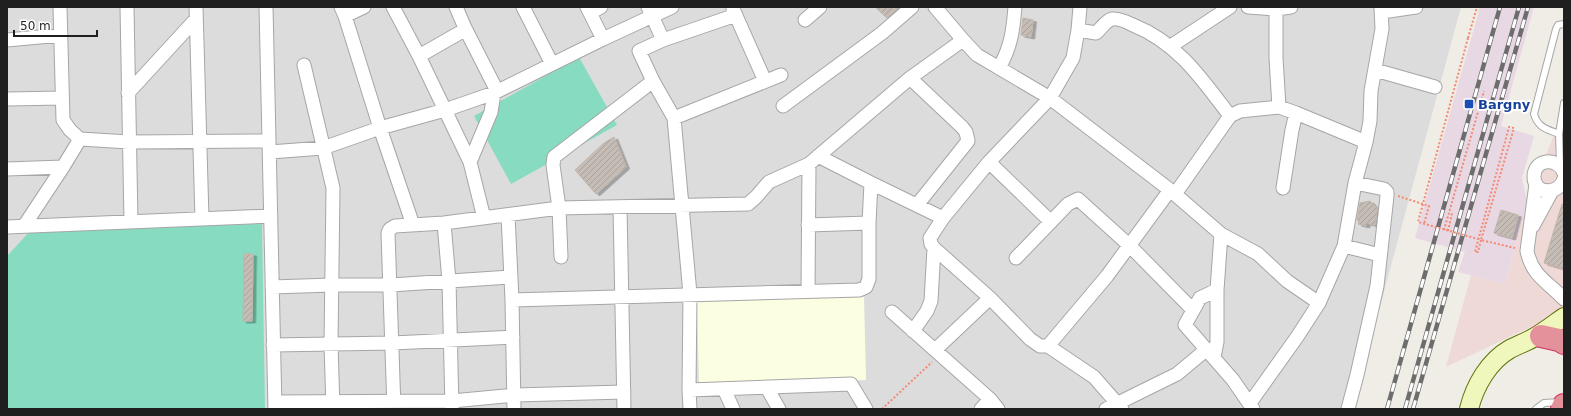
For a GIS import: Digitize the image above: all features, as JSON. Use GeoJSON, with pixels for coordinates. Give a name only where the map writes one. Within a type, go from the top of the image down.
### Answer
{"type":"FeatureCollection","features":[{"type":"Feature","properties":{"kind":"highway"},"geometry":{"type":"LineString","coordinates":[[1537,337],[1559,340],[1564,343]]}},
{"type":"Feature","properties":{"kind":"highway"},"geometry":{"type":"LineString","coordinates":[[1562,409],[1564,405]]}},
{"type":"Feature","properties":{"kind":"street"},"geometry":{"type":"LineString","coordinates":[[60,7],[63,120],[80,140],[129,142],[199,141],[323,148],[380,128],[445,110],[494,93],[603,39],[650,11],[672,7]]}},
{"type":"Feature","properties":{"kind":"street"},"geometry":{"type":"LineString","coordinates":[[127,7],[131,222]]}},
{"type":"Feature","properties":{"kind":"street"},"geometry":{"type":"LineString","coordinates":[[266,7],[275,405],[452,405],[515,395],[624,392]]}},
{"type":"Feature","properties":{"kind":"street"},"geometry":{"type":"LineString","coordinates":[[364,7],[343,12],[413,225]]}},
{"type":"Feature","properties":{"kind":"street"},"geometry":{"type":"LineString","coordinates":[[393,7],[419,56],[470,162],[484,218]]}},
{"type":"Feature","properties":{"kind":"street"},"geometry":{"type":"LineString","coordinates":[[456,7],[495,87],[491,112],[470,162]]}},
{"type":"Feature","properties":{"kind":"street"},"geometry":{"type":"LineString","coordinates":[[523,7],[552,64]]}},
{"type":"Feature","properties":{"kind":"street"},"geometry":{"type":"LineString","coordinates":[[602,7],[588,10],[603,39]]}},
{"type":"Feature","properties":{"kind":"street"},"geometry":{"type":"LineString","coordinates":[[805,20],[820,7]]}},
{"type":"Feature","properties":{"kind":"street"},"geometry":{"type":"LineString","coordinates":[[783,106],[882,33],[912,7]]}},
{"type":"Feature","properties":{"kind":"street"},"geometry":{"type":"LineString","coordinates":[[935,7],[977,55],[1050,98],[1172,192],[1222,234],[1258,254],[1287,281],[1319,303]]}},
{"type":"Feature","properties":{"kind":"street"},"geometry":{"type":"LineString","coordinates":[[1000,68],[1008,52],[1013,30],[1015,7]]}},
{"type":"Feature","properties":{"kind":"street"},"geometry":{"type":"LineString","coordinates":[[1080,7],[1073,58],[1050,98],[989,162],[943,218],[930,238],[931,244],[990,298],[1030,339],[1040,346],[1048,346],[1094,377],[1115,407],[1177,374],[1210,353],[1217,342],[1218,290],[1222,234]]}},
{"type":"Feature","properties":{"kind":"street"},"geometry":{"type":"LineString","coordinates":[[1171,46],[1230,7]]}},
{"type":"Feature","properties":{"kind":"street"},"geometry":{"type":"LineString","coordinates":[[1248,7],[1282,8],[1276,58],[1279,107]]}},
{"type":"Feature","properties":{"kind":"street"},"geometry":{"type":"LineString","coordinates":[[1218,290],[1200,298],[1185,323],[1186,328],[1233,380],[1251,406],[1319,303],[1344,246],[1355,183],[1370,121],[1371,91],[1382,29],[1382,9],[1416,7]]}},
{"type":"Feature","properties":{"kind":"street"},"geometry":{"type":"LineString","coordinates":[[650,11],[662,40]]}},
{"type":"Feature","properties":{"kind":"street"},"geometry":{"type":"LineString","coordinates":[[690,409],[690,294],[674,118],[653,81],[639,51],[662,40],[734,11],[765,82]]}},
{"type":"Feature","properties":{"kind":"street"},"geometry":{"type":"LineString","coordinates":[[128,93],[195,14]]}},
{"type":"Feature","properties":{"kind":"street"},"geometry":{"type":"LineString","coordinates":[[195,14],[202,219]]}},
{"type":"Feature","properties":{"kind":"street"},"geometry":{"type":"LineString","coordinates":[[1078,30],[1096,33],[1106,23],[1113,19],[1138,27],[1171,46],[1202,78],[1230,116]]}},
{"type":"Feature","properties":{"kind":"street"},"geometry":{"type":"LineString","coordinates":[[419,56],[461,32],[465,28]]}},
{"type":"Feature","properties":{"kind":"street"},"geometry":{"type":"LineString","coordinates":[[7,40],[60,35]]}},
{"type":"Feature","properties":{"kind":"street"},"geometry":{"type":"LineString","coordinates":[[394,405],[391,285],[388,234],[390,229],[395,226],[444,223],[559,208],[748,204],[769,182],[814,160],[910,78],[963,40]]}},
{"type":"Feature","properties":{"kind":"street"},"geometry":{"type":"LineString","coordinates":[[304,65],[333,188],[331,344],[333,405]]}},
{"type":"Feature","properties":{"kind":"street"},"geometry":{"type":"LineString","coordinates":[[1375,70],[1435,87]]}},
{"type":"Feature","properties":{"kind":"street"},"geometry":{"type":"LineString","coordinates":[[674,118],[781,75]]}},
{"type":"Feature","properties":{"kind":"street"},"geometry":{"type":"LineString","coordinates":[[910,78],[962,127],[966,132],[968,141],[917,205]]}},
{"type":"Feature","properties":{"kind":"street"},"geometry":{"type":"LineString","coordinates":[[561,257],[559,208],[553,165],[554,157],[653,81]]}},
{"type":"Feature","properties":{"kind":"street"},"geometry":{"type":"LineString","coordinates":[[7,99],[62,98]]}},
{"type":"Feature","properties":{"kind":"street"},"geometry":{"type":"LineString","coordinates":[[1048,346],[1108,276],[1230,116],[1240,111],[1279,107],[1366,142]]}},
{"type":"Feature","properties":{"kind":"street"},"geometry":{"type":"LineString","coordinates":[[1283,188],[1296,113]]}},
{"type":"Feature","properties":{"kind":"street"},"geometry":{"type":"LineString","coordinates":[[24,226],[80,140]]}},
{"type":"Feature","properties":{"kind":"street"},"geometry":{"type":"LineString","coordinates":[[814,160],[871,184],[943,218]]}},
{"type":"Feature","properties":{"kind":"street"},"geometry":{"type":"LineString","coordinates":[[808,291],[808,225],[814,160]]}},
{"type":"Feature","properties":{"kind":"street"},"geometry":{"type":"LineString","coordinates":[[1562,169],[1551,161],[1542,163],[1535,170],[1534,175],[1536,184],[1527,251],[1528,260],[1534,271],[1564,299]]}},
{"type":"Feature","properties":{"kind":"street"},"geometry":{"type":"LineString","coordinates":[[989,162],[1051,222]]}},
{"type":"Feature","properties":{"kind":"street"},"geometry":{"type":"LineString","coordinates":[[7,169],[63,167]]}},
{"type":"Feature","properties":{"kind":"street"},"geometry":{"type":"LineString","coordinates":[[1536,184],[1543,190],[1552,191],[1560,187],[1564,179]]}},
{"type":"Feature","properties":{"kind":"street"},"geometry":{"type":"LineString","coordinates":[[1348,409],[1377,286],[1387,192],[1384,189],[1355,183]]}},
{"type":"Feature","properties":{"kind":"street"},"geometry":{"type":"LineString","coordinates":[[512,300],[859,290],[866,287],[869,279],[871,184]]}},
{"type":"Feature","properties":{"kind":"street"},"geometry":{"type":"LineString","coordinates":[[1529,233],[1552,191]]}},
{"type":"Feature","properties":{"kind":"street"},"geometry":{"type":"LineString","coordinates":[[1016,258],[1068,204],[1078,199],[1130,246],[1192,310]]}},
{"type":"Feature","properties":{"kind":"street"},"geometry":{"type":"LineString","coordinates":[[620,207],[624,409]]}},
{"type":"Feature","properties":{"kind":"street"},"geometry":{"type":"LineString","coordinates":[[508,215],[515,395],[514,409]]}},
{"type":"Feature","properties":{"kind":"street"},"geometry":{"type":"LineString","coordinates":[[7,227],[270,216]]}},
{"type":"Feature","properties":{"kind":"street"},"geometry":{"type":"LineString","coordinates":[[444,223],[449,281],[452,405]]}},
{"type":"Feature","properties":{"kind":"street"},"geometry":{"type":"LineString","coordinates":[[808,225],[869,223]]}},
{"type":"Feature","properties":{"kind":"street"},"geometry":{"type":"LineString","coordinates":[[1344,246],[1380,255]]}},
{"type":"Feature","properties":{"kind":"street"},"geometry":{"type":"LineString","coordinates":[[913,331],[927,311],[931,301],[934,248]]}},
{"type":"Feature","properties":{"kind":"street"},"geometry":{"type":"LineString","coordinates":[[272,287],[391,285],[511,277]]}},
{"type":"Feature","properties":{"kind":"street"},"geometry":{"type":"LineString","coordinates":[[1547,283],[1564,287]]}},
{"type":"Feature","properties":{"kind":"street"},"geometry":{"type":"LineString","coordinates":[[937,352],[990,298]]}},
{"type":"Feature","properties":{"kind":"street"},"geometry":{"type":"LineString","coordinates":[[892,312],[994,404],[981,409]]}},
{"type":"Feature","properties":{"kind":"street"},"geometry":{"type":"LineString","coordinates":[[1537,337],[1564,317]]}},
{"type":"Feature","properties":{"kind":"street"},"geometry":{"type":"LineString","coordinates":[[1469,409],[1476,389],[1489,367],[1510,349],[1537,337],[1564,330]]}},
{"type":"Feature","properties":{"kind":"street"},"geometry":{"type":"LineString","coordinates":[[273,345],[393,343],[513,337]]}},
{"type":"Feature","properties":{"kind":"street"},"geometry":{"type":"LineString","coordinates":[[689,390],[851,384],[866,409]]}},
{"type":"Feature","properties":{"kind":"street"},"geometry":{"type":"LineString","coordinates":[[767,388],[779,409]]}},
{"type":"Feature","properties":{"kind":"street"},"geometry":{"type":"LineString","coordinates":[[724,389],[734,409]]}},
{"type":"Feature","properties":{"kind":"lane"},"geometry":{"type":"LineString","coordinates":[[1559,134],[1536,122],[1534,114],[1556,29],[1558,25],[1564,24]]}},
{"type":"Feature","properties":{"kind":"lane"},"geometry":{"type":"LineString","coordinates":[[1562,169],[1559,134],[1564,103]]}},
{"type":"Feature","properties":{"kind":"lane"},"geometry":{"type":"LineString","coordinates":[[1536,409],[1544,403],[1564,402]]}},
{"type":"Feature","properties":{"kind":"path"},"geometry":{"type":"LineString","coordinates":[[1477,7],[1418,222],[1480,240],[1527,251]]}},
{"type":"Feature","properties":{"kind":"path"},"geometry":{"type":"LineString","coordinates":[[1444,230],[1484,91]]}},
{"type":"Feature","properties":{"kind":"path"},"geometry":{"type":"LineString","coordinates":[[1480,240],[1478,252],[1475,252],[1480,240],[1495,196],[1514,128],[1509,127],[1480,240]]}},
{"type":"Feature","properties":{"kind":"path"},"geometry":{"type":"LineString","coordinates":[[1387,192],[1429,206],[1424,224]]}},
{"type":"Feature","properties":{"kind":"path"},"geometry":{"type":"LineString","coordinates":[[1448,231],[1452,212]]}},
{"type":"Feature","properties":{"kind":"path"},"geometry":{"type":"LineString","coordinates":[[882,409],[937,352]]}},
{"type":"Feature","properties":{"kind":"shaded area"},"geometry":{"type":"Polygon","coordinates":[[[7,7],[1461,7],[1382,299],[1350,409],[7,409],[7,7]]]}},
{"type":"Feature","properties":{"kind":"shaded area"},"geometry":{"type":"Polygon","coordinates":[[[1480,7],[1534,7],[1501,126],[1534,136],[1522,178],[1527,201],[1505,284],[1458,272],[1465,252],[1415,238],[1480,7]]]}},
{"type":"Feature","properties":{"kind":"shaded area"},"geometry":{"type":"Polygon","coordinates":[[[1564,111],[1564,311],[1446,367],[1471,275],[1505,284],[1527,201],[1564,111]]]}},
{"type":"Feature","properties":{"kind":"shaded area"},"geometry":{"type":"Polygon","coordinates":[[[864,297],[866,380],[699,385],[697,301],[864,297]]]}},
{"type":"Feature","properties":{"kind":"green space"},"geometry":{"type":"Polygon","coordinates":[[[579,57],[617,125],[511,184],[474,116],[579,57]]]}},
{"type":"Feature","properties":{"kind":"green space"},"geometry":{"type":"Polygon","coordinates":[[[262,224],[265,409],[7,409],[7,256],[33,228],[262,224]]]}},
{"type":"Feature","properties":{"kind":"building"},"geometry":{"type":"Polygon","coordinates":[[[875,7],[900,7],[887,18],[875,7]]]}},
{"type":"Feature","properties":{"kind":"building"},"geometry":{"type":"Polygon","coordinates":[[[1023,18],[1033,20],[1031,37],[1021,35],[1023,18]]]}},
{"type":"Feature","properties":{"kind":"building"},"geometry":{"type":"Polygon","coordinates":[[[614,137],[626,167],[596,194],[575,170],[604,143],[614,137]]]}},
{"type":"Feature","properties":{"kind":"building"},"geometry":{"type":"Polygon","coordinates":[[[1370,201],[1377,209],[1375,225],[1367,223],[1366,226],[1358,224],[1359,221],[1357,220],[1360,203],[1370,201]]]}},
{"type":"Feature","properties":{"kind":"building"},"geometry":{"type":"Polygon","coordinates":[[[1562,204],[1564,205],[1564,269],[1544,263],[1562,204]]]}},
{"type":"Feature","properties":{"kind":"building"},"geometry":{"type":"Polygon","coordinates":[[[1501,210],[1518,215],[1512,238],[1494,233],[1501,210]]]}},
{"type":"Feature","properties":{"kind":"building"},"geometry":{"type":"Polygon","coordinates":[[[244,254],[253,254],[252,321],[243,321],[244,254]]]}},
{"type":"Feature","properties":{"kind":"railway"},"geometry":{"type":"LineString","coordinates":[[1387,409],[1500,7]]}},
{"type":"Feature","properties":{"kind":"railway"},"geometry":{"type":"LineString","coordinates":[[1405,409],[1519,7]]}},
{"type":"Feature","properties":{"kind":"railway"},"geometry":{"type":"LineString","coordinates":[[1413,409],[1528,7]]}},
{"type":"Feature","properties":{"kind":"place","name":"Bargny"},"geometry":{"type":"Point","coordinates":[1469,104]}}]}
